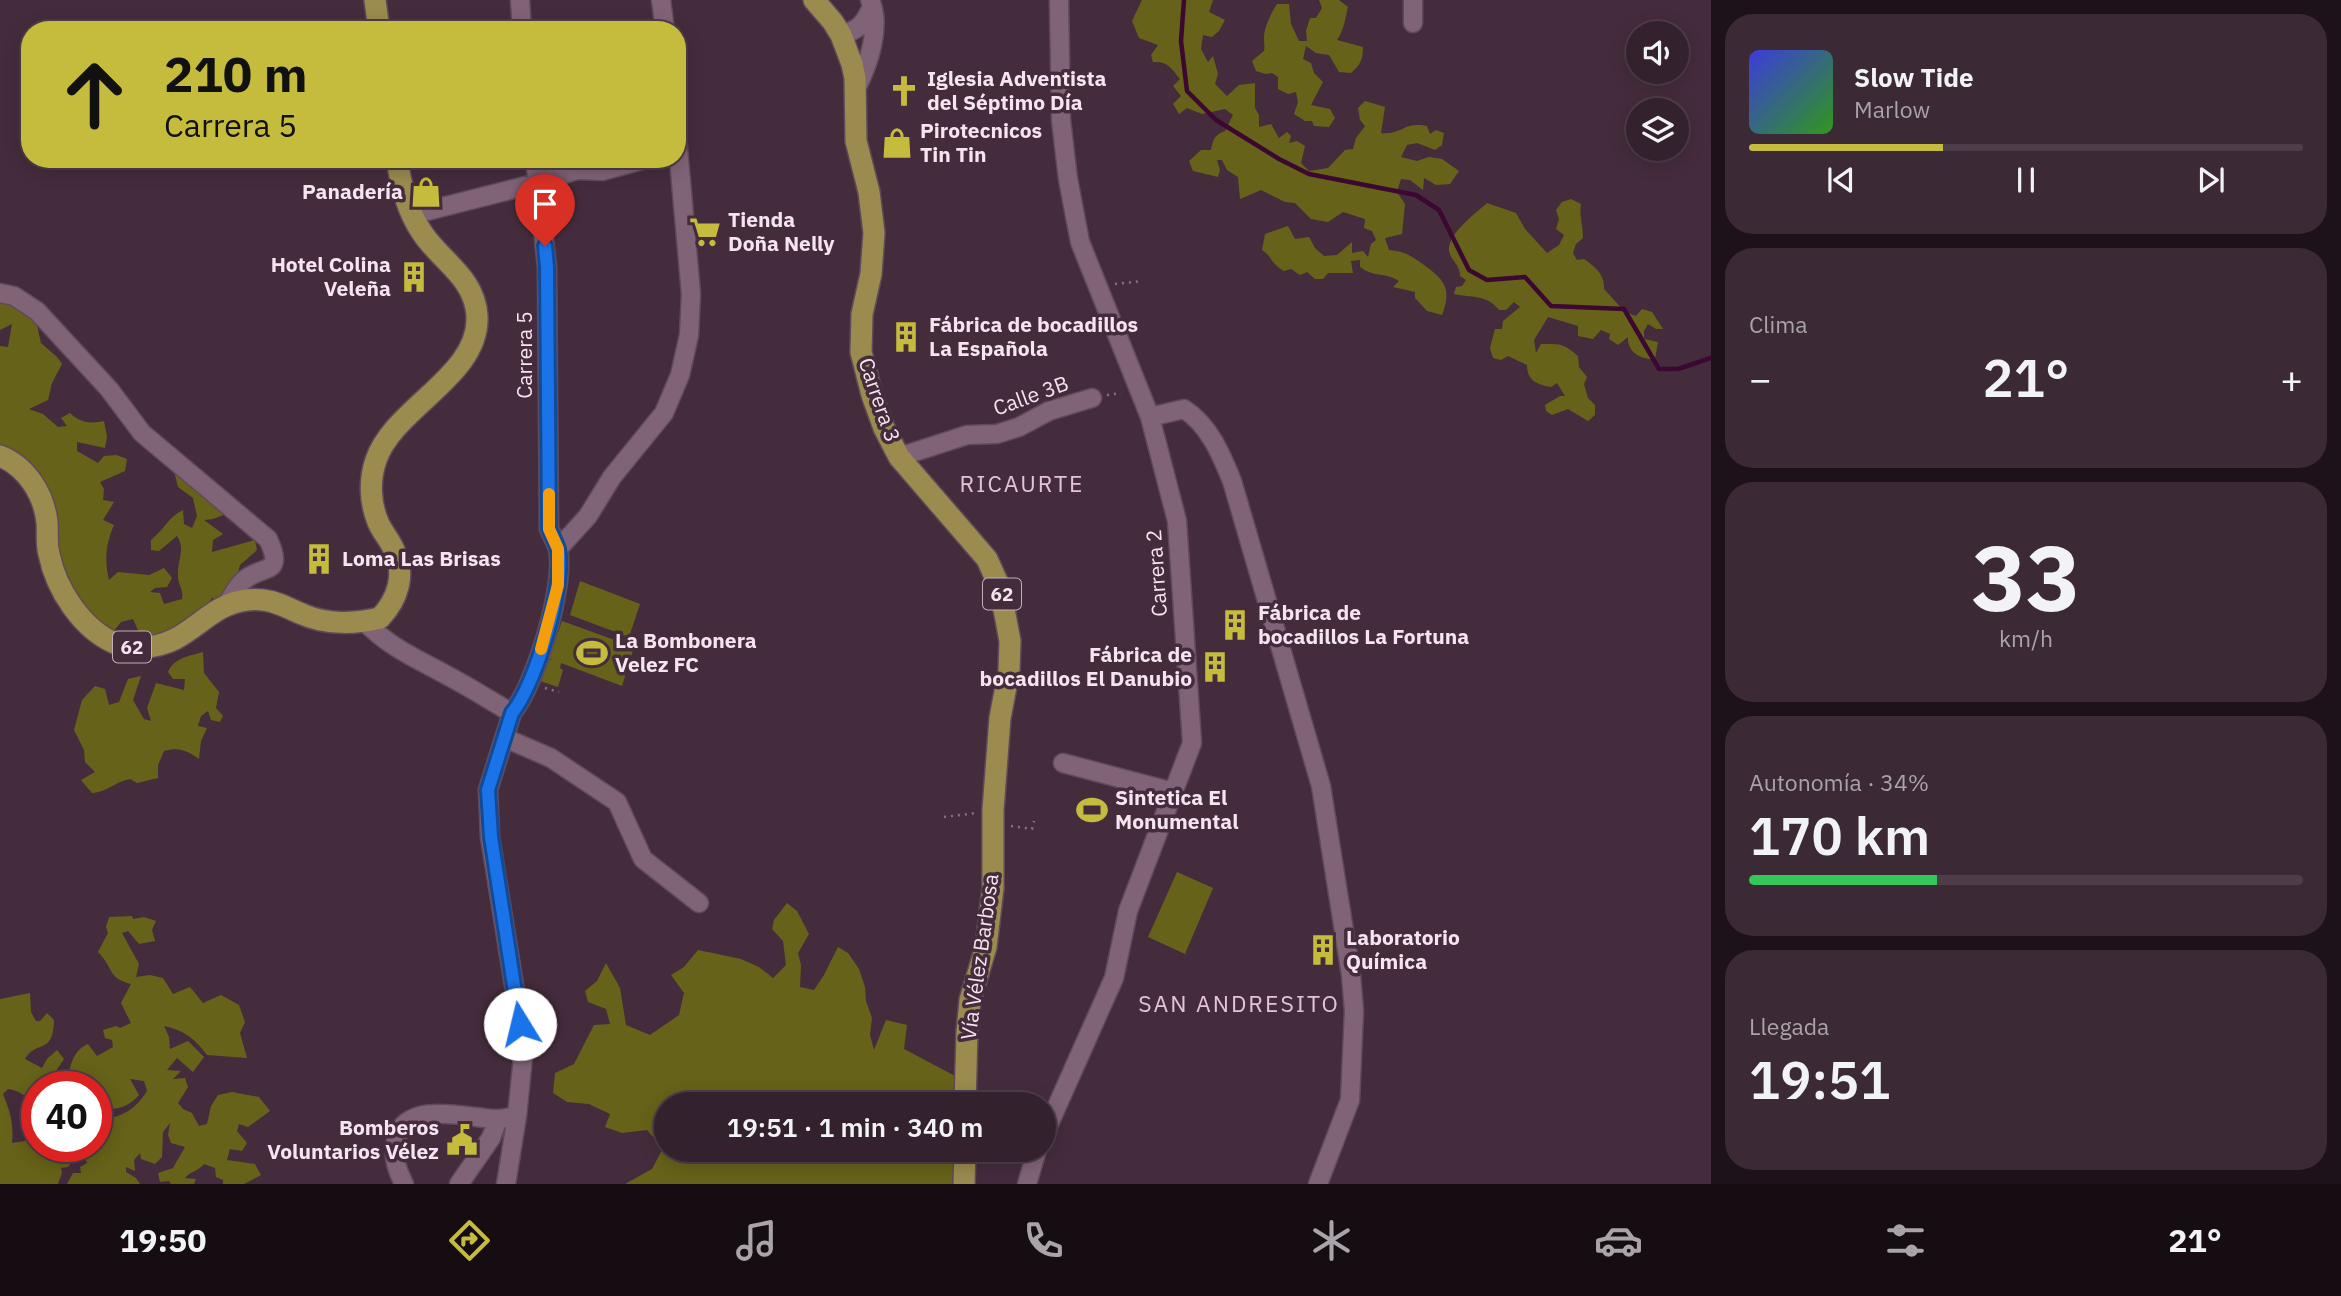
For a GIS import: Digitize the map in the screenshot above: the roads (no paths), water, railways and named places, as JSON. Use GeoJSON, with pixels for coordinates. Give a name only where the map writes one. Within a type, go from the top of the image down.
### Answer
{"type":"FeatureCollection","features":[{"type":"Feature","properties":{"kind":"main road"},"geometry":{"type":"LineString","coordinates":[[375,0],[378,21]]}},
{"type":"Feature","properties":{"kind":"main road","name":"62"},"geometry":{"type":"LineString","coordinates":[[814,0],[841,35],[852,64],[856,89]]}},
{"type":"Feature","properties":{"kind":"main road","name":"Carrera 3"},"geometry":{"type":"LineString","coordinates":[[856,89],[856,141],[869,192],[874,233],[871,274],[862,314],[861,352],[879,415],[900,457],[987,559],[1000,588],[1010,640],[1009,671],[1000,718],[993,817]]}},
{"type":"Feature","properties":{"kind":"main road"},"geometry":{"type":"LineString","coordinates":[[364,621],[380,618],[387,611],[396,595],[400,578],[395,551],[383,533],[374,511],[371,487],[374,463],[385,441],[465,357],[475,337],[477,326],[475,304],[467,284],[432,246],[411,215],[403,194],[399,168]]}},
{"type":"Feature","properties":{"kind":"main road","name":"62"},"geometry":{"type":"LineString","coordinates":[[0,456],[17,465],[35,487],[44,508],[49,555],[58,583],[78,612],[117,644],[161,645],[181,637],[227,604],[249,599],[271,601],[317,619],[364,621]]}},
{"type":"Feature","properties":{"kind":"main road","name":"Vía Vélez Barbosa"},"geometry":{"type":"LineString","coordinates":[[965,1092],[970,1000],[986,947],[993,888],[993,817]]}},
{"type":"Feature","properties":{"kind":"main road"},"geometry":{"type":"LineString","coordinates":[[964,1162],[964,1184]]}},
{"type":"Feature","properties":{"kind":"street"},"geometry":{"type":"LineString","coordinates":[[520,0],[521,21]]}},
{"type":"Feature","properties":{"kind":"street"},"geometry":{"type":"LineString","coordinates":[[661,0],[664,21]]}},
{"type":"Feature","properties":{"kind":"street","name":"Carrera 2"},"geometry":{"type":"LineString","coordinates":[[1056,1108],[1114,978],[1128,911],[1192,743],[1177,521],[1150,417],[1080,242],[1061,120],[1059,0]]}},
{"type":"Feature","properties":{"kind":"street"},"geometry":{"type":"LineString","coordinates":[[1413,0],[1413,23]]}},
{"type":"Feature","properties":{"kind":"street"},"geometry":{"type":"LineString","coordinates":[[841,35],[855,31],[865,22],[871,2]]}},
{"type":"Feature","properties":{"kind":"street","name":"Carrera 3"},"geometry":{"type":"LineString","coordinates":[[856,89],[869,56],[874,30],[871,2]]}},
{"type":"Feature","properties":{"kind":"street","name":"Carrera 5"},"geometry":{"type":"LineString","coordinates":[[506,1184],[524,1047],[491,837],[488,790],[512,713],[519,704],[538,660],[558,585],[558,549],[549,529],[547,267],[536,168]]}},
{"type":"Feature","properties":{"kind":"street"},"geometry":{"type":"LineString","coordinates":[[411,215],[577,170],[602,171],[613,168]]}},
{"type":"Feature","properties":{"kind":"street"},"geometry":{"type":"LineString","coordinates":[[558,549],[589,516],[612,477],[664,413],[680,375],[689,335],[691,294],[680,168]]}},
{"type":"Feature","properties":{"kind":"street"},"geometry":{"type":"LineString","coordinates":[[0,293],[14,296],[37,311],[109,389],[142,433],[268,539],[274,551],[274,563],[269,570],[242,581],[227,604]]}},
{"type":"Feature","properties":{"kind":"street","name":"Calle 3B"},"geometry":{"type":"LineString","coordinates":[[900,457],[967,435],[997,434],[1049,411],[1092,398]]}},
{"type":"Feature","properties":{"kind":"street"},"geometry":{"type":"LineString","coordinates":[[1150,417],[1184,409],[1198,418],[1219,450],[1232,481],[1321,786],[1351,975],[1354,1011],[1350,1100],[1318,1184]]}},
{"type":"Feature","properties":{"kind":"street"},"geometry":{"type":"LineString","coordinates":[[364,621],[382,639],[404,654],[450,676],[512,713]]}},
{"type":"Feature","properties":{"kind":"street"},"geometry":{"type":"LineString","coordinates":[[505,738],[551,758],[617,802],[643,859],[699,903]]}},
{"type":"Feature","properties":{"kind":"street"},"geometry":{"type":"LineString","coordinates":[[1063,763],[1173,792]]}},
{"type":"Feature","properties":{"kind":"street"},"geometry":{"type":"LineString","coordinates":[[404,1184],[395,1163],[395,1148],[398,1132],[407,1122],[421,1115],[438,1114],[498,1119],[517,1116]]}},
{"type":"Feature","properties":{"kind":"street"},"geometry":{"type":"LineString","coordinates":[[460,1184],[491,1138],[498,1119]]}},
{"type":"Feature","properties":{"kind":"street"},"geometry":{"type":"LineString","coordinates":[[1027,1184],[1032,1162]]}},
{"type":"Feature","properties":{"kind":"waterway"},"geometry":{"type":"LineString","coordinates":[[1184,0],[1181,41],[1187,91],[1216,120],[1309,174],[1416,195],[1439,210],[1469,270],[1487,280],[1525,277],[1551,306],[1624,309],[1659,369],[1678,369],[1711,358]]}},
{"type":"Feature","properties":{"kind":"place","name":"Iglesia Adventista del Séptimo Día"},"geometry":{"type":"Point","coordinates":[904,91]}},
{"type":"Feature","properties":{"kind":"place","name":"Pirotecnicos Tin Tin"},"geometry":{"type":"Point","coordinates":[897,143]}},
{"type":"Feature","properties":{"kind":"place","name":"Panadería"},"geometry":{"type":"Point","coordinates":[426,192]}},
{"type":"Feature","properties":{"kind":"place","name":"Tienda Doña Nelly"},"geometry":{"type":"Point","coordinates":[705,232]}},
{"type":"Feature","properties":{"kind":"place","name":"Hotel Colina Veleña"},"geometry":{"type":"Point","coordinates":[414,277]}},
{"type":"Feature","properties":{"kind":"place","name":"Fábrica de bocadillos La Española"},"geometry":{"type":"Point","coordinates":[906,337]}},
{"type":"Feature","properties":{"kind":"place","name":"Loma Las Brisas"},"geometry":{"type":"Point","coordinates":[319,559]}},
{"type":"Feature","properties":{"kind":"place","name":"Fábrica de bocadillos La Fortuna"},"geometry":{"type":"Point","coordinates":[1235,625]}},
{"type":"Feature","properties":{"kind":"place","name":"La Bombonera Velez FC"},"geometry":{"type":"Point","coordinates":[592,653]}},
{"type":"Feature","properties":{"kind":"place","name":"Fábrica de bocadillos El Danubio"},"geometry":{"type":"Point","coordinates":[1215,667]}},
{"type":"Feature","properties":{"kind":"place","name":"Sintetica El Monumental"},"geometry":{"type":"Point","coordinates":[1092,810]}},
{"type":"Feature","properties":{"kind":"place","name":"Laboratorio Química"},"geometry":{"type":"Point","coordinates":[1323,950]}},
{"type":"Feature","properties":{"kind":"place","name":"Bomberos Voluntarios Vélez"},"geometry":{"type":"Point","coordinates":[462,1140]}},
{"type":"Feature","properties":{"kind":"district","name":"RICAURTE"},"geometry":{"type":"Point","coordinates":[1022,484]}},
{"type":"Feature","properties":{"kind":"district","name":"SAN ANDRESITO"},"geometry":{"type":"Point","coordinates":[1239,1004]}}]}
